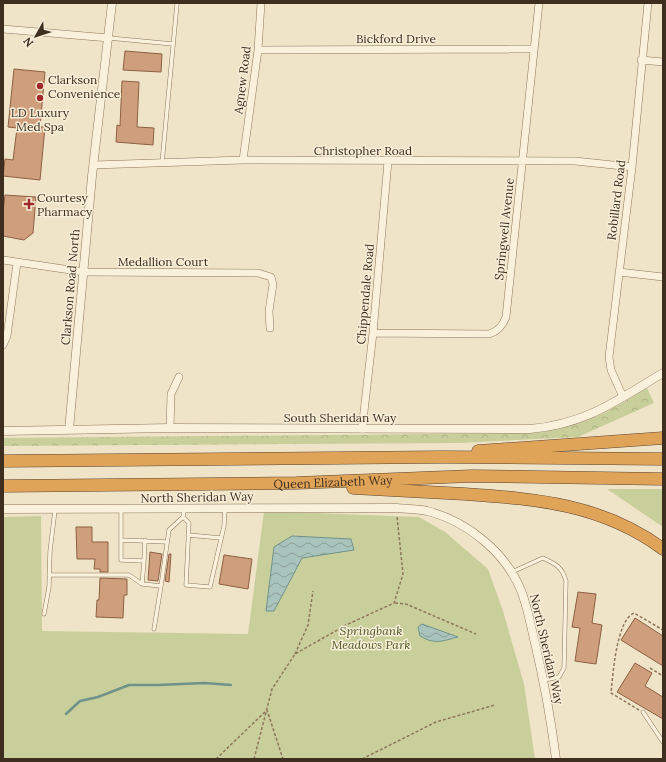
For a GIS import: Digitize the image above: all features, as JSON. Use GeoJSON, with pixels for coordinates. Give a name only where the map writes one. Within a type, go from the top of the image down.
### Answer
{"type":"FeatureCollection","features":[{"type":"Feature","properties":{"kind":"highway"},"geometry":{"type":"LineString","coordinates":[[443,458],[462,452],[663,438]]}},
{"type":"Feature","properties":{"kind":"highway","name":"Queen Elizabeth Way"},"geometry":{"type":"LineString","coordinates":[[3,461],[443,458],[663,459]]}},
{"type":"Feature","properties":{"kind":"highway","name":"Queen Elizabeth Way"},"geometry":{"type":"LineString","coordinates":[[3,486],[296,483],[472,476],[663,479]]}},
{"type":"Feature","properties":{"kind":"highway"},"geometry":{"type":"LineString","coordinates":[[296,483],[494,496],[559,503],[606,517],[643,535],[663,549]]}},
{"type":"Feature","properties":{"kind":"street","name":"Clarkson Road North"},"geometry":{"type":"LineString","coordinates":[[69,430],[94,165],[112,3]]}},
{"type":"Feature","properties":{"kind":"street","name":"Agnew Road"},"geometry":{"type":"LineString","coordinates":[[243,160],[258,50],[261,3]]}},
{"type":"Feature","properties":{"kind":"street","name":"Springwell Avenue"},"geometry":{"type":"LineString","coordinates":[[373,333],[489,334],[495,332],[503,325],[506,317],[539,3]]}},
{"type":"Feature","properties":{"kind":"street","name":"Robillard Road"},"geometry":{"type":"LineString","coordinates":[[623,397],[611,370],[610,357],[632,167],[648,3]]}},
{"type":"Feature","properties":{"kind":"street"},"geometry":{"type":"LineString","coordinates":[[3,29],[109,38]]}},
{"type":"Feature","properties":{"kind":"street","name":"Bickford Drive"},"geometry":{"type":"LineString","coordinates":[[258,50],[534,49]]}},
{"type":"Feature","properties":{"kind":"street"},"geometry":{"type":"LineString","coordinates":[[642,60],[663,62]]}},
{"type":"Feature","properties":{"kind":"street","name":"Christopher Road"},"geometry":{"type":"LineString","coordinates":[[94,165],[243,160],[388,160],[522,162],[575,161],[632,167]]}},
{"type":"Feature","properties":{"kind":"street","name":"Chippendale Road"},"geometry":{"type":"LineString","coordinates":[[362,429],[373,333],[388,160]]}},
{"type":"Feature","properties":{"kind":"street","name":"Medallion Court"},"geometry":{"type":"LineString","coordinates":[[3,260],[84,272],[266,274],[271,277],[273,284],[269,311],[270,328]]}},
{"type":"Feature","properties":{"kind":"street"},"geometry":{"type":"LineString","coordinates":[[3,345],[7,336],[17,263]]}},
{"type":"Feature","properties":{"kind":"street"},"geometry":{"type":"LineString","coordinates":[[619,272],[663,277]]}},
{"type":"Feature","properties":{"kind":"street","name":"South Sheridan Way"},"geometry":{"type":"LineString","coordinates":[[3,430],[170,428],[504,430],[549,428],[588,417],[663,374]]}},
{"type":"Feature","properties":{"kind":"street"},"geometry":{"type":"LineString","coordinates":[[170,428],[171,394],[179,377]]}},
{"type":"Feature","properties":{"kind":"street","name":"North Sheridan Way"},"geometry":{"type":"LineString","coordinates":[[3,509],[121,510],[183,513],[225,509],[397,508],[426,511],[449,520],[472,532],[492,548],[512,572],[523,594],[543,681],[556,759]]}},
{"type":"Feature","properties":{"kind":"lane"},"geometry":{"type":"LineString","coordinates":[[162,163],[177,4]]}},
{"type":"Feature","properties":{"kind":"lane"},"geometry":{"type":"LineString","coordinates":[[109,38],[173,44]]}},
{"type":"Feature","properties":{"kind":"lane"},"geometry":{"type":"LineString","coordinates":[[154,629],[169,530],[183,513],[189,523],[186,585],[210,586],[221,538],[225,509]]}},
{"type":"Feature","properties":{"kind":"lane"},"geometry":{"type":"LineString","coordinates":[[44,614],[49,587],[50,552],[55,510]]}},
{"type":"Feature","properties":{"kind":"lane"},"geometry":{"type":"LineString","coordinates":[[121,510],[121,560],[144,561]]}},
{"type":"Feature","properties":{"kind":"lane"},"geometry":{"type":"LineString","coordinates":[[188,535],[221,538]]}},
{"type":"Feature","properties":{"kind":"lane"},"geometry":{"type":"LineString","coordinates":[[121,540],[167,542]]}},
{"type":"Feature","properties":{"kind":"lane"},"geometry":{"type":"LineString","coordinates":[[142,584],[145,540]]}},
{"type":"Feature","properties":{"kind":"lane"},"geometry":{"type":"LineString","coordinates":[[512,572],[543,558],[556,564],[562,570],[566,582],[564,668],[559,677],[543,681]]}},
{"type":"Feature","properties":{"kind":"lane"},"geometry":{"type":"LineString","coordinates":[[50,575],[129,575],[142,584],[161,586]]}},
{"type":"Feature","properties":{"kind":"lane"},"geometry":{"type":"LineString","coordinates":[[643,712],[663,742]]}},
{"type":"Feature","properties":{"kind":"path"},"geometry":{"type":"LineString","coordinates":[[394,603],[404,574],[397,508]]}},
{"type":"Feature","properties":{"kind":"path"},"geometry":{"type":"LineString","coordinates":[[254,759],[272,689],[296,654],[308,624],[313,591]]}},
{"type":"Feature","properties":{"kind":"path"},"geometry":{"type":"LineString","coordinates":[[296,654],[346,625],[394,603],[406,604],[476,634]]}},
{"type":"Feature","properties":{"kind":"path"},"geometry":{"type":"LineString","coordinates":[[643,712],[611,693],[618,642],[630,616],[634,613],[663,630]]}},
{"type":"Feature","properties":{"kind":"path"},"geometry":{"type":"LineString","coordinates":[[650,668],[663,676]]}},
{"type":"Feature","properties":{"kind":"path"},"geometry":{"type":"LineString","coordinates":[[362,759],[436,722],[495,705]]}},
{"type":"Feature","properties":{"kind":"path"},"geometry":{"type":"LineString","coordinates":[[216,759],[266,710]]}},
{"type":"Feature","properties":{"kind":"path"},"geometry":{"type":"LineString","coordinates":[[266,710],[283,759]]}},
{"type":"Feature","properties":{"kind":"green space"},"geometry":{"type":"Polygon","coordinates":[[[647,388],[654,403],[578,437],[461,443],[3,446],[3,438],[535,433],[567,427],[594,418],[647,388]]]}},
{"type":"Feature","properties":{"kind":"green space"},"geometry":{"type":"Polygon","coordinates":[[[607,489],[663,489],[663,527],[607,489]]]}},
{"type":"Feature","properties":{"kind":"green space","name":"Springbank Meadows Park"},"geometry":{"type":"Polygon","coordinates":[[[264,511],[419,517],[445,532],[488,569],[503,611],[524,684],[535,759],[3,759],[3,517],[41,516],[42,631],[248,634],[264,511]]]}},
{"type":"Feature","properties":{"kind":"water"},"geometry":{"type":"Polygon","coordinates":[[[292,536],[351,539],[354,550],[302,558],[274,611],[266,611],[274,547],[292,536]]]}},
{"type":"Feature","properties":{"kind":"water"},"geometry":{"type":"Polygon","coordinates":[[[422,624],[458,637],[447,640],[430,641],[420,636],[418,627],[422,624]]]}},
{"type":"Feature","properties":{"kind":"building"},"geometry":{"type":"Polygon","coordinates":[[[125,51],[162,54],[161,72],[123,70],[125,51]]]}},
{"type":"Feature","properties":{"kind":"building"},"geometry":{"type":"Polygon","coordinates":[[[14,69],[45,72],[40,127],[45,127],[40,180],[3,176],[5,159],[13,160],[17,128],[8,127],[14,69]]]}},
{"type":"Feature","properties":{"kind":"building"},"geometry":{"type":"Polygon","coordinates":[[[122,81],[139,82],[137,127],[154,128],[153,145],[116,142],[117,125],[120,126],[122,81]]]}},
{"type":"Feature","properties":{"kind":"building"},"geometry":{"type":"Polygon","coordinates":[[[5,195],[36,197],[33,233],[24,240],[3,236],[3,211],[5,195]]]}},
{"type":"Feature","properties":{"kind":"building"},"geometry":{"type":"Polygon","coordinates":[[[76,527],[92,527],[92,542],[108,542],[108,572],[100,572],[100,569],[94,569],[95,559],[77,559],[76,527]]]}},
{"type":"Feature","properties":{"kind":"building"},"geometry":{"type":"Polygon","coordinates":[[[150,552],[162,554],[158,581],[148,580],[150,552]]]}},
{"type":"Feature","properties":{"kind":"building"},"geometry":{"type":"Polygon","coordinates":[[[169,554],[171,554],[169,582],[165,581],[169,554]]]}},
{"type":"Feature","properties":{"kind":"building"},"geometry":{"type":"Polygon","coordinates":[[[224,555],[252,559],[248,589],[219,584],[224,555]]]}},
{"type":"Feature","properties":{"kind":"building"},"geometry":{"type":"Polygon","coordinates":[[[100,578],[127,579],[127,595],[124,595],[123,618],[96,617],[97,600],[99,600],[100,578]]]}},
{"type":"Feature","properties":{"kind":"building"},"geometry":{"type":"Polygon","coordinates":[[[578,592],[596,594],[592,623],[602,625],[596,664],[575,661],[580,628],[572,627],[578,592]]]}},
{"type":"Feature","properties":{"kind":"building"},"geometry":{"type":"Polygon","coordinates":[[[635,618],[663,636],[663,666],[621,640],[635,618]]]}},
{"type":"Feature","properties":{"kind":"building"},"geometry":{"type":"Polygon","coordinates":[[[635,663],[652,673],[645,686],[663,697],[663,719],[617,692],[635,663]]]}},
{"type":"Feature","properties":{"kind":"waterway"},"geometry":{"type":"LineString","coordinates":[[66,714],[80,701],[98,697],[129,685],[205,683],[231,685]]}},
{"type":"Feature","properties":{"kind":"place","name":"Clarkson Convenience"},"geometry":{"type":"Point","coordinates":[40,86]}},
{"type":"Feature","properties":{"kind":"place","name":"LD Luxury Med Spa"},"geometry":{"type":"Point","coordinates":[40,98]}},
{"type":"Feature","properties":{"kind":"place","name":"Courtesy Pharmacy"},"geometry":{"type":"Point","coordinates":[29,204]}}]}
